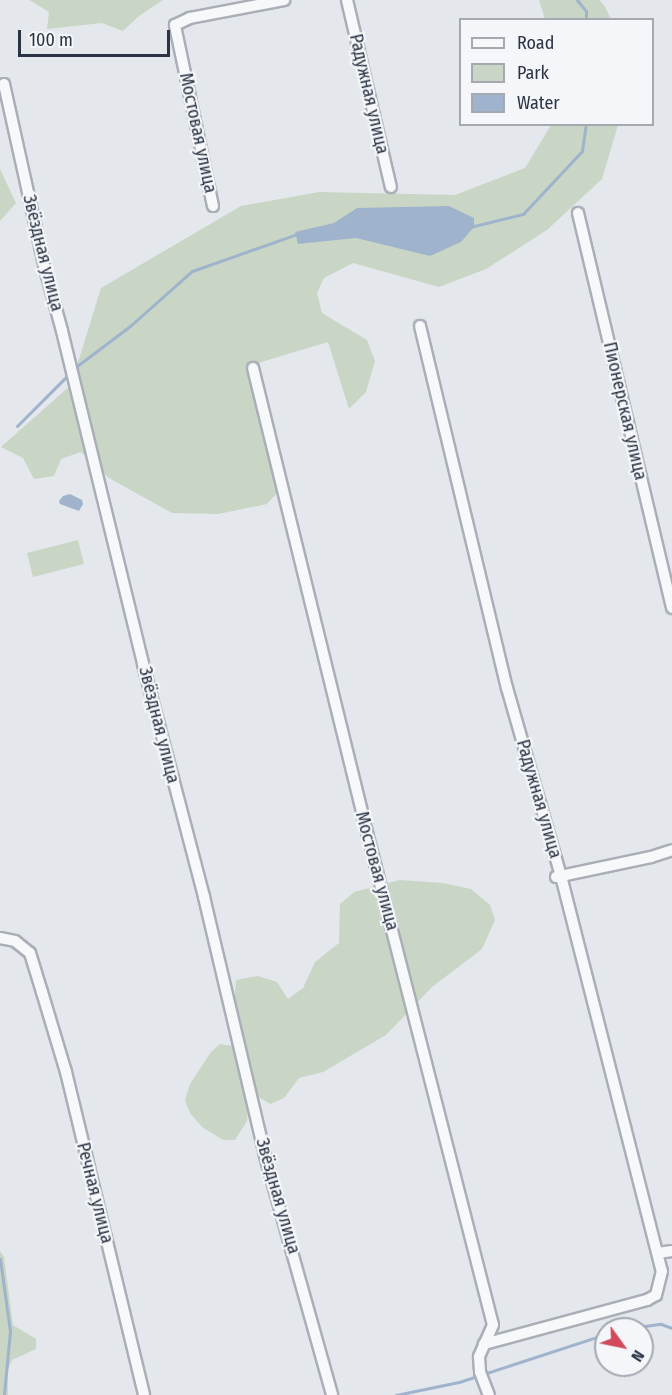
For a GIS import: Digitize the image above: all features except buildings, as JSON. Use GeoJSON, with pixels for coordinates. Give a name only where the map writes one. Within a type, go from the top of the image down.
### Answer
{"type":"FeatureCollection","features":[{"type":"Feature","properties":{"kind":"street","name":"Мостовая улица"},"geometry":{"type":"LineString","coordinates":[[213,206],[175,25],[190,18],[284,0]]}},
{"type":"Feature","properties":{"kind":"street","name":"Радужная улица"},"geometry":{"type":"LineString","coordinates":[[348,0],[390,187]]}},
{"type":"Feature","properties":{"kind":"street","name":"Звёздная улица"},"geometry":{"type":"LineString","coordinates":[[4,84],[44,265],[146,676],[204,897],[265,1156],[332,1395]]}},
{"type":"Feature","properties":{"kind":"street","name":"Пионерская улица"},"geometry":{"type":"LineString","coordinates":[[578,213],[672,608]]}},
{"type":"Feature","properties":{"kind":"street","name":"Радужная улица"},"geometry":{"type":"LineString","coordinates":[[420,326],[507,688],[662,1271],[656,1295],[647,1300],[484,1344]]}},
{"type":"Feature","properties":{"kind":"street","name":"Мостовая улица"},"geometry":{"type":"LineString","coordinates":[[253,368],[362,813],[493,1325],[479,1357],[481,1375],[489,1395]]}},
{"type":"Feature","properties":{"kind":"street"},"geometry":{"type":"LineString","coordinates":[[558,876],[651,857],[672,850]]}},
{"type":"Feature","properties":{"kind":"street","name":"Речная улица"},"geometry":{"type":"LineString","coordinates":[[0,938],[15,941],[30,953],[66,1072],[144,1395]]}},
{"type":"Feature","properties":{"kind":"street"},"geometry":{"type":"LineString","coordinates":[[658,1252],[672,1251]]}},
{"type":"Feature","properties":{"kind":"green space"},"geometry":{"type":"Polygon","coordinates":[[[29,0],[163,0],[139,16],[123,31],[102,23],[47,29],[49,12],[29,0]]]}},
{"type":"Feature","properties":{"kind":"green space"},"geometry":{"type":"Polygon","coordinates":[[[539,0],[599,0],[610,18],[545,18],[539,0]]]}},
{"type":"Feature","properties":{"kind":"green space"},"geometry":{"type":"Polygon","coordinates":[[[550,126],[618,126],[602,179],[547,230],[486,269],[439,287],[353,263],[324,278],[317,293],[322,313],[367,340],[375,361],[366,392],[349,409],[328,342],[258,363],[286,483],[267,504],[218,514],[172,513],[109,478],[81,452],[61,459],[54,476],[34,479],[23,458],[1,447],[71,385],[101,288],[241,206],[319,192],[455,195],[525,168],[550,126]]]}},
{"type":"Feature","properties":{"kind":"green space"},"geometry":{"type":"Polygon","coordinates":[[[0,169],[16,203],[0,221],[0,169]]]}},
{"type":"Feature","properties":{"kind":"green space"},"geometry":{"type":"Polygon","coordinates":[[[78,540],[84,564],[33,577],[27,553],[78,540]]]}},
{"type":"Feature","properties":{"kind":"green space"},"geometry":{"type":"Polygon","coordinates":[[[400,880],[443,883],[471,889],[490,905],[495,920],[482,949],[432,987],[386,1035],[323,1072],[299,1078],[284,1098],[270,1104],[257,1096],[234,1006],[236,980],[258,976],[277,982],[288,999],[303,988],[315,962],[339,943],[340,904],[354,892],[400,880]]]}},
{"type":"Feature","properties":{"kind":"green space"},"geometry":{"type":"Polygon","coordinates":[[[220,1044],[232,1046],[248,1102],[247,1121],[235,1140],[223,1140],[202,1127],[190,1113],[185,1100],[190,1084],[211,1052],[220,1044]]]}},
{"type":"Feature","properties":{"kind":"green space"},"geometry":{"type":"Polygon","coordinates":[[[0,1251],[4,1257],[13,1325],[36,1339],[36,1349],[12,1360],[7,1372],[8,1395],[0,1395],[0,1251]]]}},
{"type":"Feature","properties":{"kind":"water"},"geometry":{"type":"Polygon","coordinates":[[[449,206],[474,218],[474,227],[461,242],[430,256],[356,238],[298,244],[295,232],[334,223],[357,208],[449,206]]]}},
{"type":"Feature","properties":{"kind":"water"},"geometry":{"type":"Polygon","coordinates":[[[70,494],[82,500],[83,504],[79,511],[60,504],[59,501],[63,496],[70,494]]]}},
{"type":"Feature","properties":{"kind":"waterway"},"geometry":{"type":"LineString","coordinates":[[577,0],[586,11],[586,18]]}},
{"type":"Feature","properties":{"kind":"waterway"},"geometry":{"type":"LineString","coordinates":[[470,227],[523,214],[582,151],[586,126]]}},
{"type":"Feature","properties":{"kind":"waterway"},"geometry":{"type":"LineString","coordinates":[[73,369],[130,326],[192,271],[297,234]]}},
{"type":"Feature","properties":{"kind":"waterway"},"geometry":{"type":"LineString","coordinates":[[17,426],[69,374]]}},
{"type":"Feature","properties":{"kind":"waterway"},"geometry":{"type":"LineString","coordinates":[[0,1259],[10,1331],[4,1395]]}},
{"type":"Feature","properties":{"kind":"waterway"},"geometry":{"type":"LineString","coordinates":[[654,1325],[661,1324],[672,1328]]}},
{"type":"Feature","properties":{"kind":"waterway"},"geometry":{"type":"LineString","coordinates":[[396,1395],[459,1382],[594,1338]]}}]}
